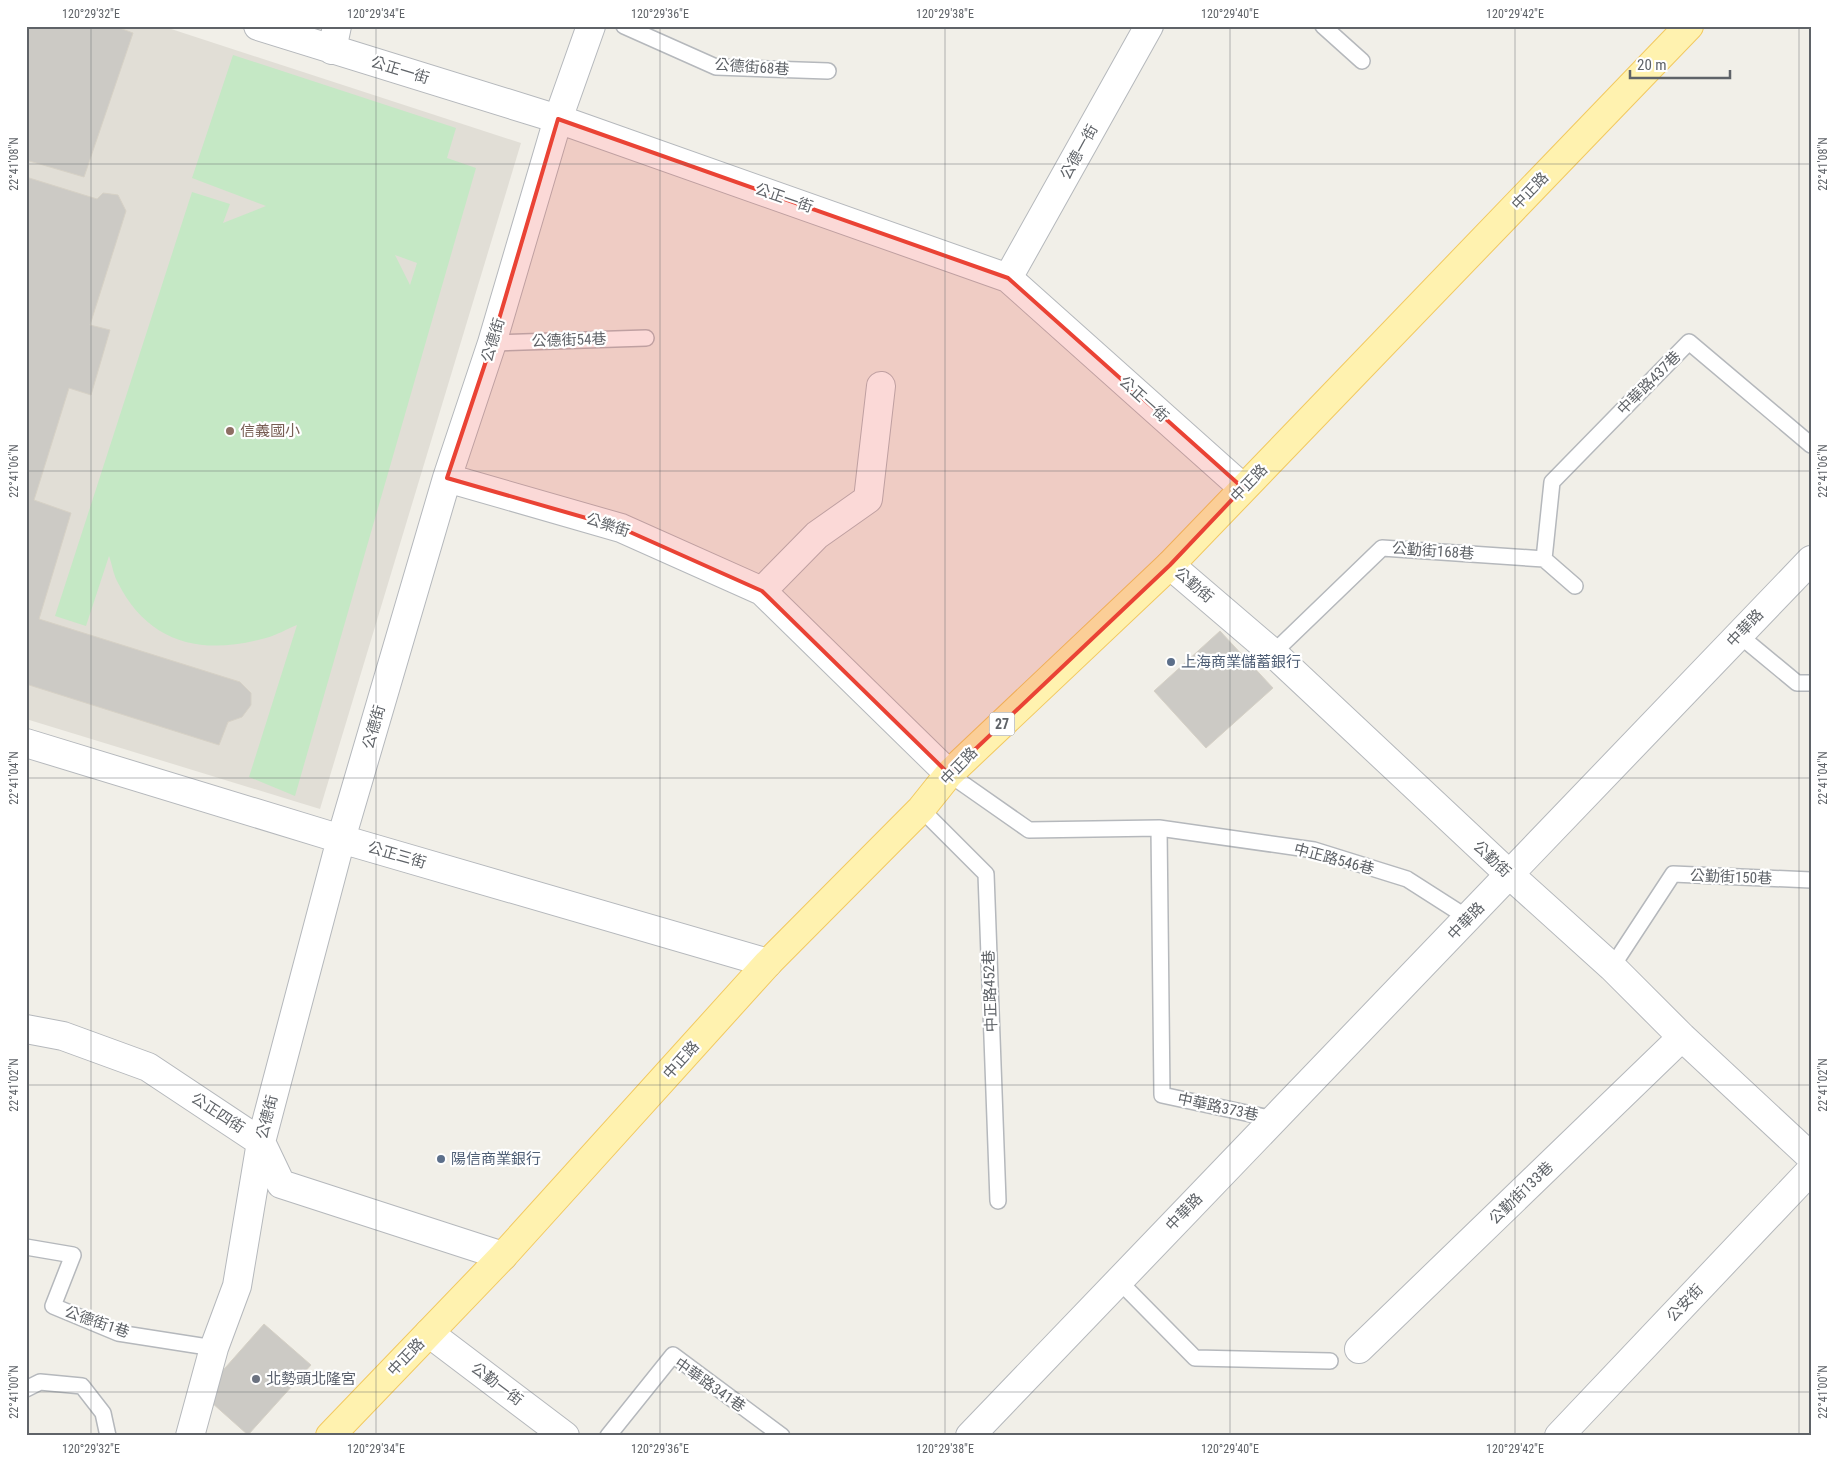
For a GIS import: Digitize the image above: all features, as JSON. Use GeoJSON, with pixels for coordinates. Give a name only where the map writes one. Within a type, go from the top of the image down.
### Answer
{"type":"FeatureCollection","features":[{"type":"Feature","properties":{"kind":"main road","name":"中正路"},"geometry":{"type":"LineString","coordinates":[[330,1436],[503,1256],[768,963],[921,808],[949,774],[1170,565],[1689,26]]}},
{"type":"Feature","properties":{"kind":"street","name":"公正一街"},"geometry":{"type":"LineString","coordinates":[[258,26],[334,38],[1008,278],[1244,488]]}},
{"type":"Feature","properties":{"kind":"street","name":"公德街"},"geometry":{"type":"LineString","coordinates":[[190,1436],[214,1348],[237,1286],[261,1142],[341,839],[447,478],[492,343],[558,119],[591,26]]}},
{"type":"Feature","properties":{"kind":"street","name":"公德一街"},"geometry":{"type":"LineString","coordinates":[[1008,278],[1149,26]]}},
{"type":"Feature","properties":{"kind":"street"},"geometry":{"type":"LineString","coordinates":[[762,591],[817,535],[868,499],[881,386]]}},
{"type":"Feature","properties":{"kind":"street","name":"公樂街"},"geometry":{"type":"LineString","coordinates":[[447,478],[621,528],[762,591],[949,774]]}},
{"type":"Feature","properties":{"kind":"street","name":"中華路"},"geometry":{"type":"LineString","coordinates":[[970,1436],[1811,560]]}},
{"type":"Feature","properties":{"kind":"street","name":"公勤街"},"geometry":{"type":"LineString","coordinates":[[1170,565],[1273,653],[1510,875],[1612,967],[1682,1037],[1811,1157]]}},
{"type":"Feature","properties":{"kind":"street","name":"公正三街"},"geometry":{"type":"LineString","coordinates":[[26,743],[341,839],[768,963]]}},
{"type":"Feature","properties":{"kind":"street","name":"公正四街"},"geometry":{"type":"LineString","coordinates":[[26,1029],[63,1036],[148,1067],[261,1142],[281,1184],[503,1256]]}},
{"type":"Feature","properties":{"kind":"street","name":"公勤街133巷"},"geometry":{"type":"LineString","coordinates":[[1359,1349],[1682,1037]]}},
{"type":"Feature","properties":{"kind":"street","name":"公安街"},"geometry":{"type":"LineString","coordinates":[[1559,1436],[1811,1170]]}},
{"type":"Feature","properties":{"kind":"street","name":"公勤一街"},"geometry":{"type":"LineString","coordinates":[[430,1333],[566,1436]]}},
{"type":"Feature","properties":{"kind":"lane","name":"公德街68巷"},"geometry":{"type":"LineString","coordinates":[[624,26],[716,67],[828,71]]}},
{"type":"Feature","properties":{"kind":"lane"},"geometry":{"type":"LineString","coordinates":[[1323,26],[1362,61]]}},
{"type":"Feature","properties":{"kind":"lane","name":"公德街54巷"},"geometry":{"type":"LineString","coordinates":[[492,343],[646,338]]}},
{"type":"Feature","properties":{"kind":"lane","name":"中華路437巷"},"geometry":{"type":"LineString","coordinates":[[1544,559],[1552,482],[1689,342],[1811,445]]}},
{"type":"Feature","properties":{"kind":"lane","name":"公勤街168巷"},"geometry":{"type":"LineString","coordinates":[[1273,653],[1382,548],[1544,559]]}},
{"type":"Feature","properties":{"kind":"lane"},"geometry":{"type":"LineString","coordinates":[[1544,559],[1575,586]]}},
{"type":"Feature","properties":{"kind":"lane"},"geometry":{"type":"LineString","coordinates":[[1739,634],[1797,683],[1811,683]]}},
{"type":"Feature","properties":{"kind":"lane","name":"中正路546巷"},"geometry":{"type":"LineString","coordinates":[[949,774],[1029,830],[1159,828],[1314,850],[1406,879],[1468,918]]}},
{"type":"Feature","properties":{"kind":"lane","name":"中正路452巷"},"geometry":{"type":"LineString","coordinates":[[921,808],[986,874],[998,1201]]}},
{"type":"Feature","properties":{"kind":"lane","name":"中華路373巷"},"geometry":{"type":"LineString","coordinates":[[1159,828],[1162,1095],[1274,1119]]}},
{"type":"Feature","properties":{"kind":"lane","name":"公勤街150巷"},"geometry":{"type":"LineString","coordinates":[[1612,967],[1672,874],[1811,880]]}},
{"type":"Feature","properties":{"kind":"lane","name":"公德街1巷"},"geometry":{"type":"LineString","coordinates":[[26,1247],[73,1255],[53,1306],[118,1333],[214,1348]]}},
{"type":"Feature","properties":{"kind":"lane"},"geometry":{"type":"LineString","coordinates":[[1118,1280],[1195,1358],[1330,1361]]}},
{"type":"Feature","properties":{"kind":"lane","name":"中華路341巷"},"geometry":{"type":"LineString","coordinates":[[608,1436],[673,1355],[782,1436]]}},
{"type":"Feature","properties":{"kind":"lane"},"geometry":{"type":"LineString","coordinates":[[26,1389],[40,1382],[82,1386],[104,1413],[108,1436]]}},
{"type":"Feature","properties":{"kind":"highlighted area"},"geometry":{"type":"Polygon","coordinates":[[[558,119],[1008,278],[1243,488],[1170,565],[949,774],[762,591],[621,528],[447,478],[492,343],[558,119]]]}},
{"type":"Feature","properties":{"kind":"shaded area","name":"信義國小"},"geometry":{"type":"Polygon","coordinates":[[[26,26],[162,26],[521,143],[320,809],[26,719],[26,26]]]}},
{"type":"Feature","properties":{"kind":"green space"},"geometry":{"type":"Polygon","coordinates":[[[233,55],[456,128],[447,158],[476,168],[295,796],[249,777],[297,625],[270,637],[220,646],[179,640],[161,631],[144,619],[130,602],[116,578],[109,556],[86,626],[55,616],[192,192],[230,204],[223,223],[266,206],[192,178],[233,55]],[[395,255],[410,285],[417,263],[395,255]]]}},
{"type":"Feature","properties":{"kind":"building"},"geometry":{"type":"Polygon","coordinates":[[[26,26],[114,26],[133,33],[84,177],[26,160],[26,26]]]}},
{"type":"Feature","properties":{"kind":"building"},"geometry":{"type":"Polygon","coordinates":[[[26,177],[97,199],[103,193],[118,195],[126,211],[90,325],[110,330],[91,395],[69,388],[34,500],[71,513],[39,619],[240,682],[251,693],[251,705],[242,717],[228,722],[219,745],[26,684],[26,177]]]}},
{"type":"Feature","properties":{"kind":"building"},"geometry":{"type":"Polygon","coordinates":[[[1220,631],[1273,688],[1206,748],[1154,691],[1220,631]]]}},
{"type":"Feature","properties":{"kind":"building","name":"北勢頭北隆宮"},"geometry":{"type":"Polygon","coordinates":[[[264,1324],[311,1365],[248,1435],[202,1394],[264,1324]]]}},
{"type":"Feature","properties":{"kind":"place","name":"信義國小"},"geometry":{"type":"Point","coordinates":[230,431]}},
{"type":"Feature","properties":{"kind":"place","name":"上海商業儲蓄銀行"},"geometry":{"type":"Point","coordinates":[1171,662]}},
{"type":"Feature","properties":{"kind":"place","name":"陽信商業銀行"},"geometry":{"type":"Point","coordinates":[441,1159]}},
{"type":"Feature","properties":{"kind":"place","name":"北勢頭北隆宮"},"geometry":{"type":"Point","coordinates":[256,1379]}}]}
